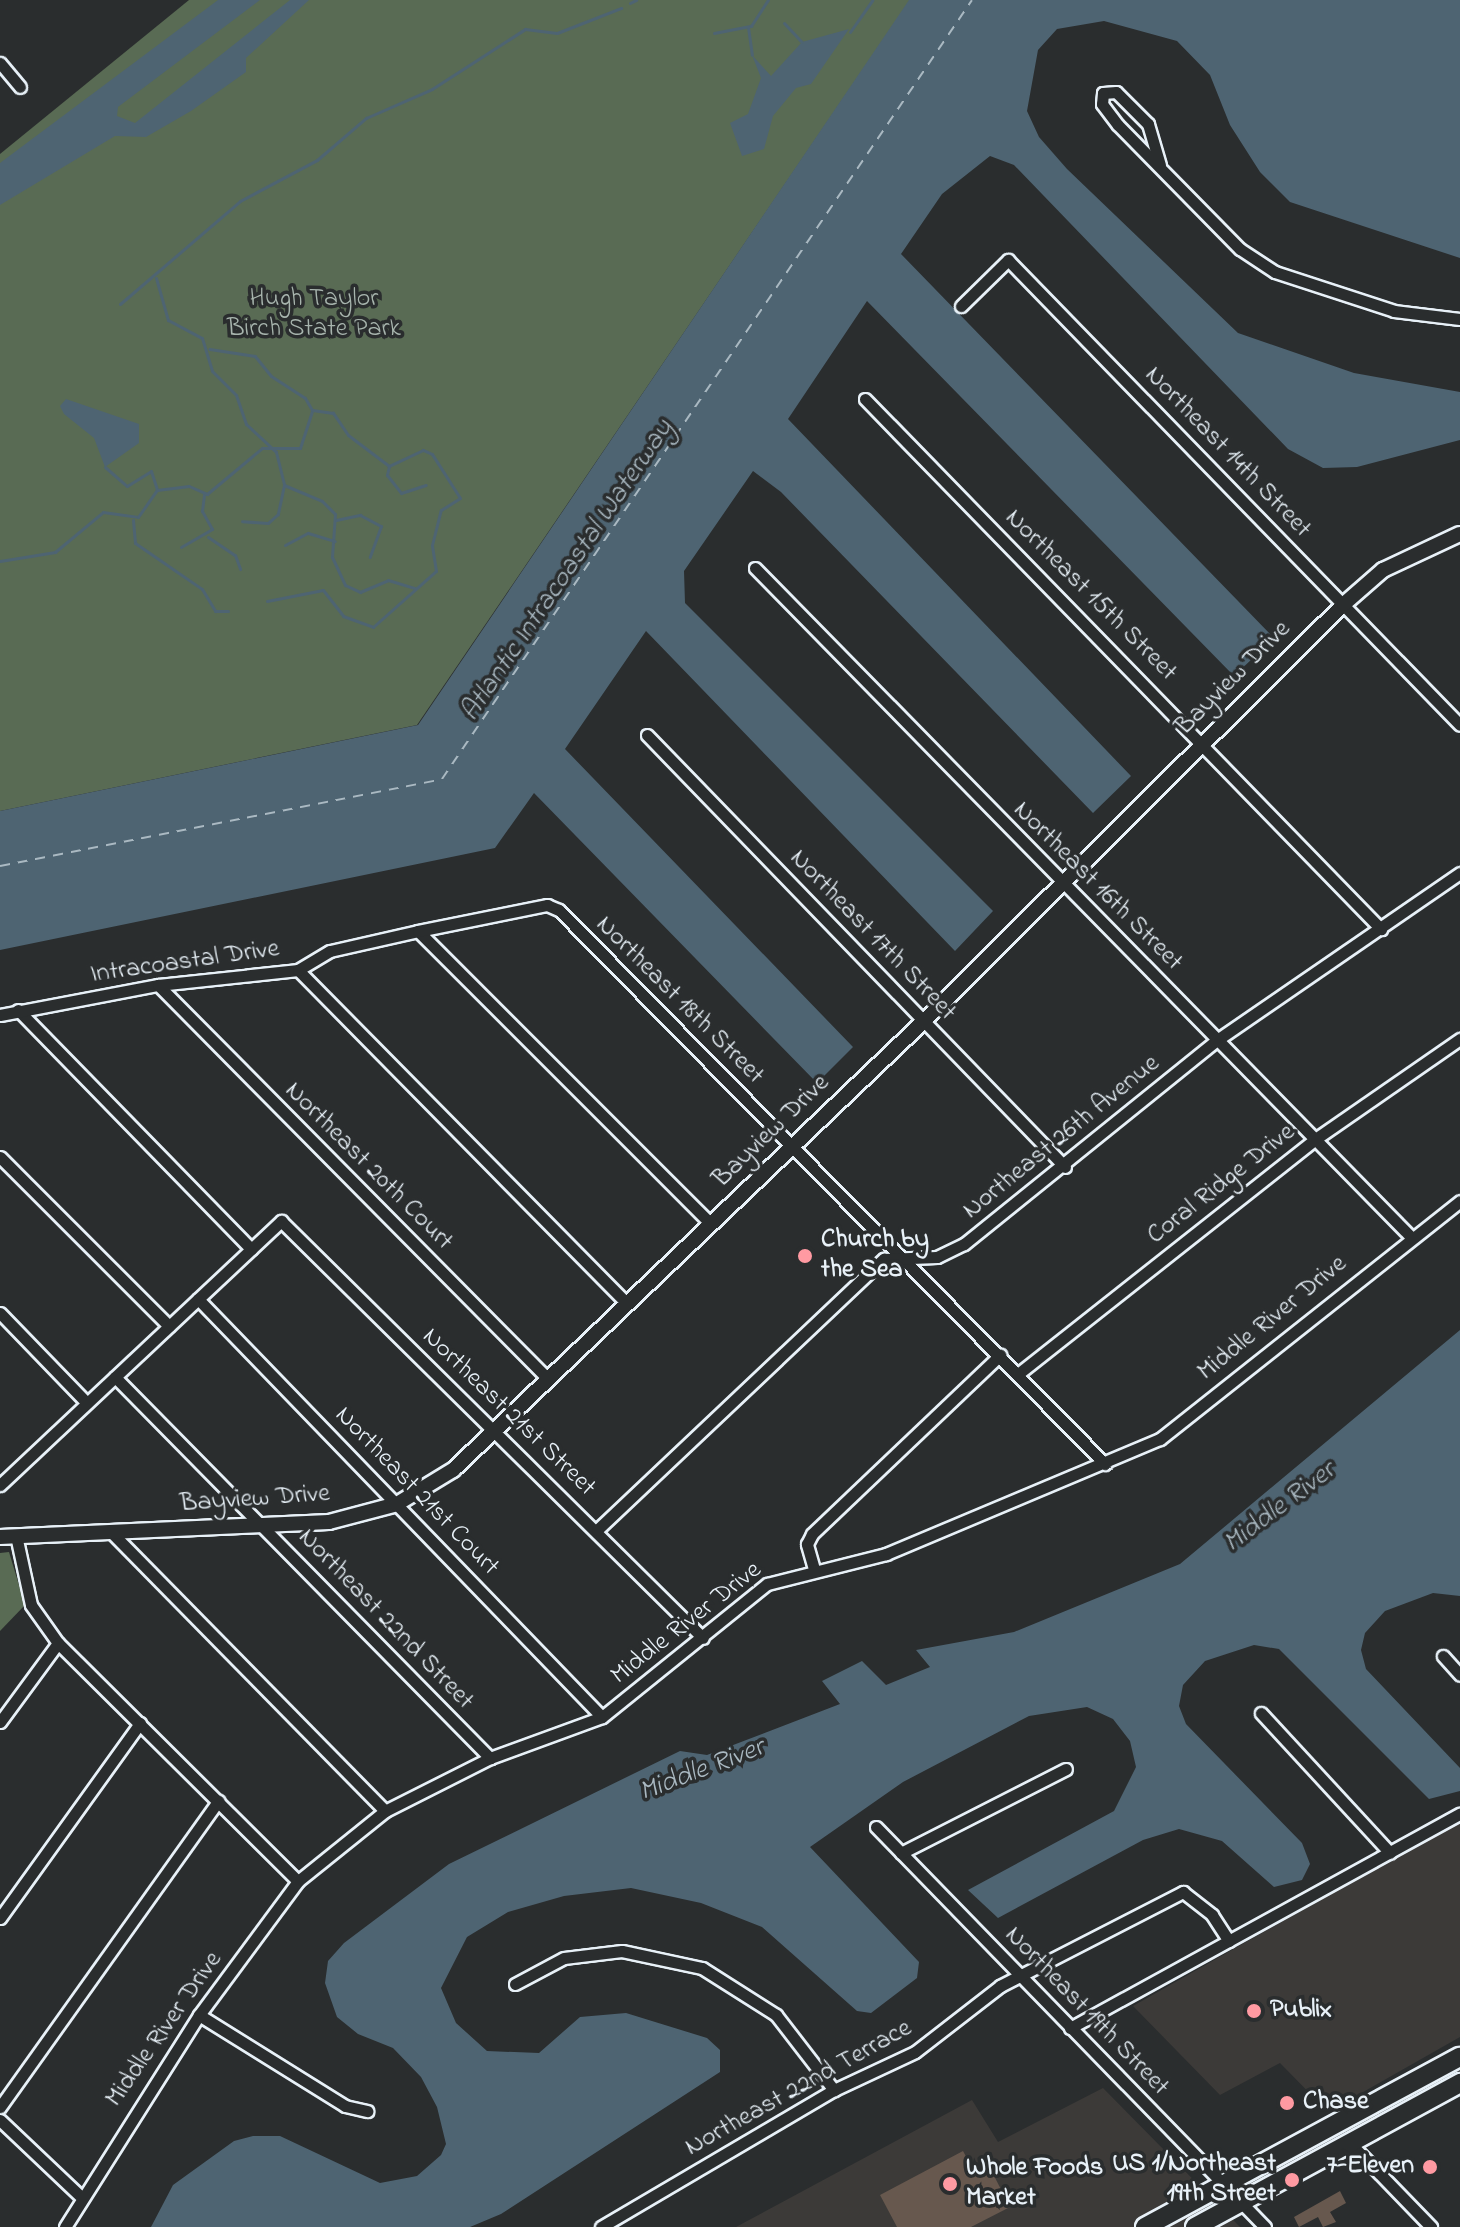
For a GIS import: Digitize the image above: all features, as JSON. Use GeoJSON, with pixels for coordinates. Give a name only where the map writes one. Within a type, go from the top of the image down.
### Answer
{"type":"FeatureCollection","features":[{"type":"Feature","properties":{"kind":"main road"},"geometry":{"type":"LineString","coordinates":[[1145,2227],[1460,2057]]}},
{"type":"Feature","properties":{"kind":"main road"},"geometry":{"type":"LineString","coordinates":[[1195,2227],[1457,2082]]}},
{"type":"Feature","properties":{"kind":"street"},"geometry":{"type":"LineString","coordinates":[[0,63],[20,87]]}},
{"type":"Feature","properties":{"kind":"street"},"geometry":{"type":"LineString","coordinates":[[1160,165],[1148,124],[1131,103],[1108,90],[1101,98],[1108,113],[1240,249],[1275,272],[1394,311],[1460,319]]}},
{"type":"Feature","properties":{"kind":"street","name":"Northeast 14th Street"},"geometry":{"type":"LineString","coordinates":[[961,306],[1008,260],[1460,725]]}},
{"type":"Feature","properties":{"kind":"street","name":"Northeast 15th Street"},"geometry":{"type":"LineString","coordinates":[[865,399],[1204,743],[1381,929]]}},
{"type":"Feature","properties":{"kind":"street","name":"Bayview Drive"},"geometry":{"type":"LineString","coordinates":[[8,1540],[260,1523],[329,1522],[397,1504],[453,1470],[924,1021],[1344,604],[1394,564],[1460,534]]}},
{"type":"Feature","properties":{"kind":"street","name":"Northeast 16th Street"},"geometry":{"type":"LineString","coordinates":[[755,568],[1410,1236]]}},
{"type":"Feature","properties":{"kind":"street","name":"Northeast 17th Street"},"geometry":{"type":"LineString","coordinates":[[647,735],[1065,1167]]}},
{"type":"Feature","properties":{"kind":"street","name":"Northeast 26th Avenue"},"geometry":{"type":"LineString","coordinates":[[597,1530],[884,1259],[937,1257],[964,1244],[1065,1167],[1217,1040],[1460,873]]}},
{"type":"Feature","properties":{"kind":"street","name":"Intracoastal Drive"},"geometry":{"type":"LineString","coordinates":[[0,1015],[158,985],[298,970],[330,951],[547,905],[559,910]]}},
{"type":"Feature","properties":{"kind":"street","name":"Northeast 18th Street"},"geometry":{"type":"LineString","coordinates":[[559,910],[792,1146],[909,1259],[1105,1464]]}},
{"type":"Feature","properties":{"kind":"street"},"geometry":{"type":"LineString","coordinates":[[418,931],[711,1224]]}},
{"type":"Feature","properties":{"kind":"street"},"geometry":{"type":"LineString","coordinates":[[298,970],[627,1304]]}},
{"type":"Feature","properties":{"kind":"street","name":"Northeast 20th Court"},"geometry":{"type":"LineString","coordinates":[[158,985],[548,1379]]}},
{"type":"Feature","properties":{"kind":"street"},"geometry":{"type":"LineString","coordinates":[[3,1477],[251,1249],[18,1010]]}},
{"type":"Feature","properties":{"kind":"street","name":"Coral Ridge Drive"},"geometry":{"type":"LineString","coordinates":[[1018,1374],[1314,1140],[1460,1039]]}},
{"type":"Feature","properties":{"kind":"street"},"geometry":{"type":"LineString","coordinates":[[0,1157],[169,1326]]}},
{"type":"Feature","properties":{"kind":"street","name":"Middle River Drive"},"geometry":{"type":"LineString","coordinates":[[65,2227],[79,2195],[199,2015],[298,1881],[385,1811],[490,1758],[602,1717],[767,1584],[814,1569],[886,1554],[1160,1439],[1410,1236],[1460,1201]]}},
{"type":"Feature","properties":{"kind":"street","name":"Northeast 21st Street"},"geometry":{"type":"LineString","coordinates":[[251,1249],[281,1221],[481,1421],[497,1429],[703,1638]]}},
{"type":"Feature","properties":{"kind":"street","name":"Northeast 21st Court"},"geometry":{"type":"LineString","coordinates":[[198,1299],[602,1717]]}},
{"type":"Feature","properties":{"kind":"street"},"geometry":{"type":"LineString","coordinates":[[0,1313],[87,1403]]}},
{"type":"Feature","properties":{"kind":"street"},"geometry":{"type":"LineString","coordinates":[[814,1569],[807,1544],[812,1534],[1000,1355]]}},
{"type":"Feature","properties":{"kind":"street","name":"Northeast 22nd Street"},"geometry":{"type":"LineString","coordinates":[[115,1377],[490,1758]]}},
{"type":"Feature","properties":{"kind":"street"},"geometry":{"type":"LineString","coordinates":[[113,1534],[385,1811]]}},
{"type":"Feature","properties":{"kind":"street"},"geometry":{"type":"LineString","coordinates":[[8,1540],[31,1605],[58,1643],[298,1881]]}},
{"type":"Feature","properties":{"kind":"street"},"geometry":{"type":"LineString","coordinates":[[0,1722],[58,1643]]}},
{"type":"Feature","properties":{"kind":"street"},"geometry":{"type":"LineString","coordinates":[[1443,1656],[1460,1675]]}},
{"type":"Feature","properties":{"kind":"street"},"geometry":{"type":"LineString","coordinates":[[1261,1713],[1390,1853]]}},
{"type":"Feature","properties":{"kind":"street"},"geometry":{"type":"LineString","coordinates":[[0,1918],[140,1723]]}},
{"type":"Feature","properties":{"kind":"street"},"geometry":{"type":"LineString","coordinates":[[901,1853],[1066,1769]]}},
{"type":"Feature","properties":{"kind":"street"},"geometry":{"type":"LineString","coordinates":[[0,2107],[218,1801]]}},
{"type":"Feature","properties":{"kind":"street"},"geometry":{"type":"LineString","coordinates":[[1070,2028],[1460,1814]]}},
{"type":"Feature","properties":{"kind":"street","name":"Northeast 19th Street"},"geometry":{"type":"LineString","coordinates":[[876,1827],[1265,2227]]}},
{"type":"Feature","properties":{"kind":"street","name":"Northeast 22nd Terrace"},"geometry":{"type":"LineString","coordinates":[[601,2227],[834,2090],[915,2052],[1019,1976],[1183,1892],[1212,1915],[1229,1941]]}},
{"type":"Feature","properties":{"kind":"street"},"geometry":{"type":"LineString","coordinates":[[515,1984],[564,1958],[622,1951],[702,1968],[776,2015],[834,2090]]}},
{"type":"Feature","properties":{"kind":"street"},"geometry":{"type":"LineString","coordinates":[[199,2015],[345,2106],[367,2111]]}},
{"type":"Feature","properties":{"kind":"street"},"geometry":{"type":"LineString","coordinates":[[0,2120],[79,2195]]}},
{"type":"Feature","properties":{"kind":"street"},"geometry":{"type":"LineString","coordinates":[[1350,2143],[1431,2227]]}},
{"type":"Feature","properties":{"kind":"shaded area"},"geometry":{"type":"Polygon","coordinates":[[[1460,1821],[1460,2037],[1328,2112],[1280,2063],[1220,2095],[1133,2006],[1460,1821]]]}},
{"type":"Feature","properties":{"kind":"shaded area"},"geometry":{"type":"Polygon","coordinates":[[[1103,2088],[1240,2227],[736,2227],[972,2100],[998,2142],[1103,2088]]]}},
{"type":"Feature","properties":{"kind":"green space","name":"Hugh Taylor Birch State Park"},"geometry":{"type":"Polygon","coordinates":[[[189,0],[910,0],[417,725],[0,811],[0,154],[189,0]]]}},
{"type":"Feature","properties":{"kind":"green space"},"geometry":{"type":"Polygon","coordinates":[[[9,1552],[25,1605],[0,1631],[0,1553],[9,1552]]]}},
{"type":"Feature","properties":{"kind":"water"},"geometry":{"type":"Polygon","coordinates":[[[218,0],[260,0],[118,107],[117,116],[135,123],[290,0],[309,0],[246,58],[246,72],[191,111],[146,137],[115,136],[0,205],[0,163],[218,0]]]}},
{"type":"Feature","properties":{"kind":"water","name":"Atlantic Intracoastal Waterway"},"geometry":{"type":"Polygon","coordinates":[[[909,0],[1460,0],[1460,258],[1290,202],[1260,172],[1230,125],[1210,75],[1177,41],[1104,21],[1057,29],[1038,50],[1027,111],[1039,137],[1067,169],[1238,333],[1354,373],[1460,392],[1460,440],[1357,467],[1323,468],[1288,449],[1014,165],[990,156],[942,194],[901,254],[1274,638],[1234,676],[867,301],[788,419],[1131,776],[1093,813],[781,492],[753,471],[684,571],[685,603],[993,911],[955,951],[646,631],[565,749],[853,1047],[817,1083],[534,793],[495,848],[0,950],[0,811],[418,725],[909,0]]]}},
{"type":"Feature","properties":{"kind":"water"},"geometry":{"type":"Polygon","coordinates":[[[849,29],[811,84],[796,88],[773,116],[764,149],[742,156],[730,123],[748,114],[761,78],[752,55],[771,76],[802,42],[849,29]]]}},
{"type":"Feature","properties":{"kind":"water"},"geometry":{"type":"Polygon","coordinates":[[[66,399],[139,424],[139,443],[105,467],[94,438],[64,414],[60,406],[66,399]]]}},
{"type":"Feature","properties":{"kind":"water","name":"Middle River"},"geometry":{"type":"Polygon","coordinates":[[[1460,1330],[1460,1596],[1433,1593],[1385,1611],[1365,1633],[1361,1650],[1366,1669],[1460,1768],[1460,1791],[1429,1799],[1279,1649],[1254,1645],[1205,1661],[1183,1685],[1179,1706],[1186,1724],[1302,1843],[1310,1864],[1302,1880],[1274,1887],[1222,1841],[1179,1829],[1143,1840],[998,1918],[968,1890],[1114,1811],[1136,1767],[1130,1741],[1113,1719],[1087,1707],[1029,1716],[903,1782],[810,1847],[919,1962],[917,1978],[871,2013],[857,2011],[762,1927],[701,1903],[631,1888],[564,1896],[508,1912],[467,1937],[441,1988],[456,2023],[487,2051],[539,2053],[580,2017],[626,2013],[707,2038],[720,2050],[720,2072],[501,2214],[470,2227],[151,2227],[173,2185],[234,2141],[253,2136],[280,2136],[380,2183],[417,2176],[441,2155],[446,2144],[437,2107],[421,2077],[393,2048],[358,2034],[337,2017],[325,1983],[328,1961],[344,1943],[449,1864],[680,1751],[707,1755],[840,1704],[822,1681],[862,1661],[886,1685],[930,1667],[916,1650],[1014,1632],[1180,1564],[1460,1330]]]}},
{"type":"Feature","properties":{"kind":"building","name":"Whole Foods Market"},"geometry":{"type":"Polygon","coordinates":[[[963,2151],[975,2173],[989,2166],[1010,2207],[971,2227],[897,2227],[880,2195],[963,2151]]]}},
{"type":"Feature","properties":{"kind":"building"},"geometry":{"type":"Polygon","coordinates":[[[1340,2191],[1346,2203],[1330,2212],[1336,2222],[1323,2227],[1318,2217],[1299,2227],[1294,2217],[1340,2191]]]}},
{"type":"Feature","properties":{"kind":"waterway"},"geometry":{"type":"LineString","coordinates":[[630,3],[636,0]]}},
{"type":"Feature","properties":{"kind":"waterway"},"geometry":{"type":"LineString","coordinates":[[714,33],[751,26],[768,0]]}},
{"type":"Feature","properties":{"kind":"waterway"},"geometry":{"type":"LineString","coordinates":[[850,32],[872,0]]}},
{"type":"Feature","properties":{"kind":"waterway"},"geometry":{"type":"LineString","coordinates":[[120,304],[240,201],[317,160],[366,118],[432,89],[525,29],[557,33],[621,8]]}},
{"type":"Feature","properties":{"kind":"waterway"},"geometry":{"type":"LineString","coordinates":[[784,23],[802,42]]}},
{"type":"Feature","properties":{"kind":"waterway"},"geometry":{"type":"LineString","coordinates":[[748,27],[752,55]]}},
{"type":"Feature","properties":{"kind":"waterway"},"geometry":{"type":"LineString","coordinates":[[156,278],[168,320],[202,338],[212,371],[236,395],[246,424],[276,452],[284,485],[278,514],[268,523],[242,521]]}},
{"type":"Feature","properties":{"kind":"waterway"},"geometry":{"type":"LineString","coordinates":[[0,561],[55,552],[103,512],[138,517],[157,490],[189,486],[207,494],[262,448],[300,448],[312,410],[305,398],[271,376],[255,356],[210,349]]}},
{"type":"Feature","properties":{"kind":"waterway"},"geometry":{"type":"LineString","coordinates":[[267,601],[323,590],[343,616],[373,627],[436,571],[432,545],[441,510],[460,498],[432,454],[423,450],[389,466],[348,435],[333,413],[312,410]]}},
{"type":"Feature","properties":{"kind":"waterway"},"geometry":{"type":"LineString","coordinates":[[389,466],[387,475],[401,493],[426,485]]}},
{"type":"Feature","properties":{"kind":"waterway"},"geometry":{"type":"LineString","coordinates":[[105,467],[127,486],[151,471],[157,490]]}},
{"type":"Feature","properties":{"kind":"waterway"},"geometry":{"type":"LineString","coordinates":[[284,485],[322,501],[335,514],[332,557],[345,585],[360,592],[388,580],[415,588]]}},
{"type":"Feature","properties":{"kind":"waterway"},"geometry":{"type":"LineString","coordinates":[[181,547],[212,529],[202,511],[204,494]]}},
{"type":"Feature","properties":{"kind":"waterway"},"geometry":{"type":"LineString","coordinates":[[336,520],[360,515],[381,526],[370,557]]}},
{"type":"Feature","properties":{"kind":"waterway"},"geometry":{"type":"LineString","coordinates":[[133,520],[135,543],[202,589],[215,611],[228,611]]}},
{"type":"Feature","properties":{"kind":"waterway"},"geometry":{"type":"LineString","coordinates":[[285,545],[308,533],[335,541]]}},
{"type":"Feature","properties":{"kind":"waterway"},"geometry":{"type":"LineString","coordinates":[[208,537],[235,555],[240,569]]}},
{"type":"Feature","properties":{"kind":"ferry route"},"geometry":{"type":"LineString","coordinates":[[0,866],[442,779],[972,0]]}},
{"type":"Feature","properties":{"kind":"place","name":"Church by the Sea"},"geometry":{"type":"Point","coordinates":[805,1256]}},
{"type":"Feature","properties":{"kind":"place","name":"Publix"},"geometry":{"type":"Point","coordinates":[1254,2011]}},
{"type":"Feature","properties":{"kind":"place","name":"Chase"},"geometry":{"type":"Point","coordinates":[1287,2103]}},
{"type":"Feature","properties":{"kind":"place","name":"7-Eleven"},"geometry":{"type":"Point","coordinates":[1430,2167]}},
{"type":"Feature","properties":{"kind":"place","name":"US 1/Northeast 19th Street"},"geometry":{"type":"Point","coordinates":[1292,2180]}},
{"type":"Feature","properties":{"kind":"place","name":"Whole Foods Market"},"geometry":{"type":"Point","coordinates":[950,2184]}}]}
